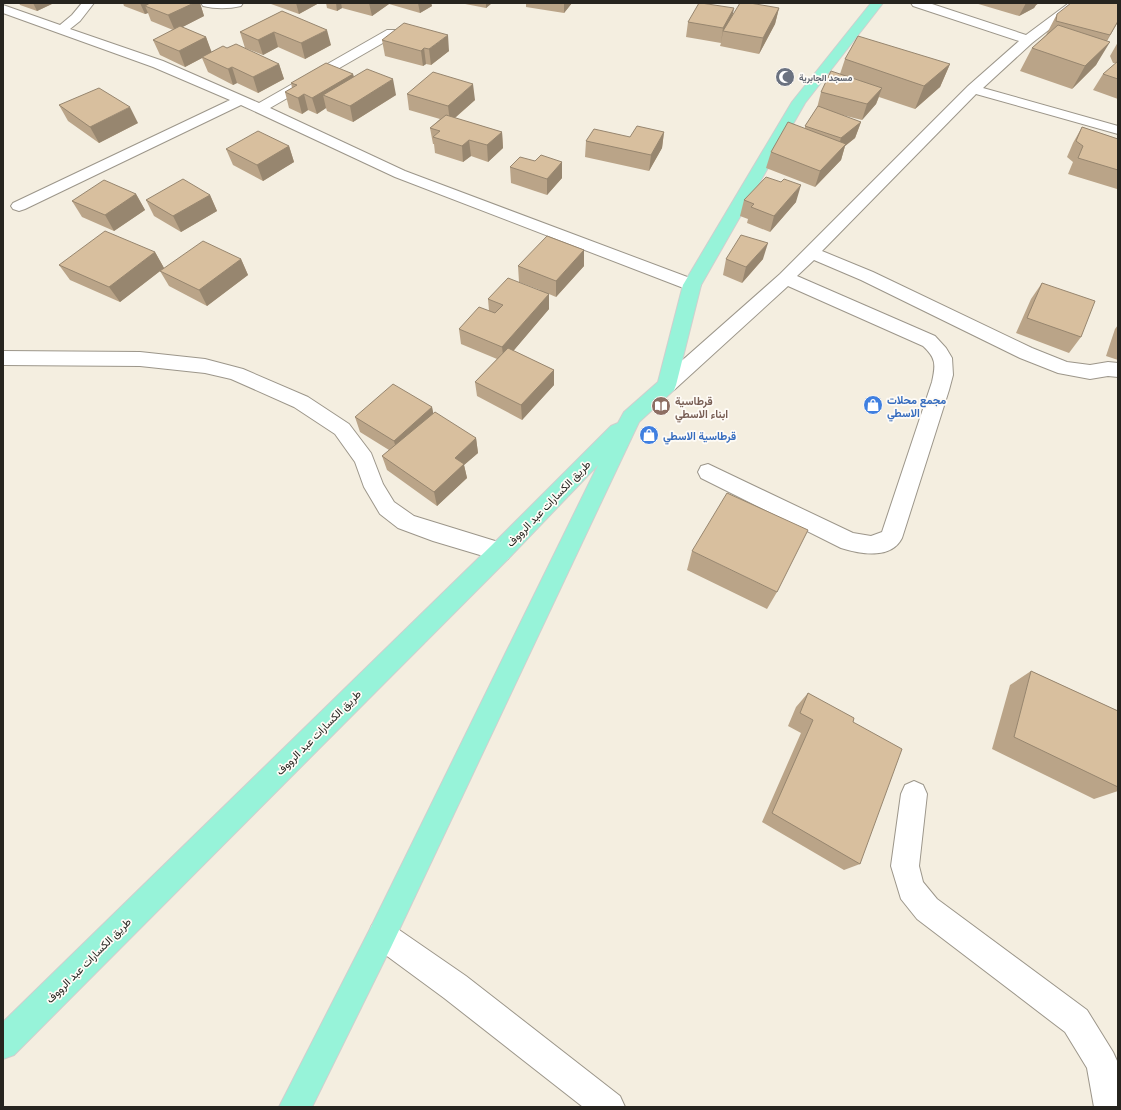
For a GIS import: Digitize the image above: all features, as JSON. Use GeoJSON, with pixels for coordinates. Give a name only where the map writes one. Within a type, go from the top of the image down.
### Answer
{"type":"FeatureCollection","features":[{"type":"Feature","properties":{"kind":"main road"},"geometry":{"type":"LineString","coordinates":[[667,385],[692,285],[799,102],[877,3]]}},
{"type":"Feature","properties":{"kind":"main road","name":"طريق الكسارات عبد الرووف"},"geometry":{"type":"LineString","coordinates":[[3,1044],[500,552],[631,418],[667,385]]}},
{"type":"Feature","properties":{"kind":"main road"},"geometry":{"type":"LineString","coordinates":[[296,1107],[382,935],[631,418]]}},
{"type":"Feature","properties":{"kind":"street"},"geometry":{"type":"LineString","coordinates":[[61,30],[76,18],[88,3]]}},
{"type":"Feature","properties":{"kind":"street"},"geometry":{"type":"LineString","coordinates":[[207,3],[220,5],[237,3]]}},
{"type":"Feature","properties":{"kind":"street"},"geometry":{"type":"LineString","coordinates":[[917,3],[1028,40]]}},
{"type":"Feature","properties":{"kind":"street"},"geometry":{"type":"LineString","coordinates":[[3,9],[158,64],[241,100],[400,174],[552,234],[692,285]]}},
{"type":"Feature","properties":{"kind":"street"},"geometry":{"type":"LineString","coordinates":[[667,385],[812,253],[973,89],[1028,40],[1064,12],[1078,10]]}},
{"type":"Feature","properties":{"kind":"street"},"geometry":{"type":"LineString","coordinates":[[259,109],[391,33]]}},
{"type":"Feature","properties":{"kind":"street"},"geometry":{"type":"LineString","coordinates":[[973,89],[1084,119],[1118,130]]}},
{"type":"Feature","properties":{"kind":"street"},"geometry":{"type":"LineString","coordinates":[[19,206],[241,100]]}},
{"type":"Feature","properties":{"kind":"street"},"geometry":{"type":"LineString","coordinates":[[812,253],[867,276],[1026,352],[1065,368],[1090,372],[1108,369],[1118,370]]}},
{"type":"Feature","properties":{"kind":"street"},"geometry":{"type":"LineString","coordinates":[[708,472],[849,541],[865,546],[875,546],[891,538],[940,390],[945,365],[944,359],[935,346],[929,341],[786,278]]}},
{"type":"Feature","properties":{"kind":"street"},"geometry":{"type":"LineString","coordinates":[[3,358],[140,359],[205,366],[236,374],[301,402],[342,429],[364,459],[374,487],[387,508],[406,522],[433,532],[500,552]]}},
{"type":"Feature","properties":{"kind":"street"},"geometry":{"type":"LineString","coordinates":[[914,794],[905,866],[911,889],[927,909],[1076,1021],[1102,1063],[1110,1107]]}},
{"type":"Feature","properties":{"kind":"street"},"geometry":{"type":"LineString","coordinates":[[382,935],[455,987],[609,1107]]}},
{"type":"Feature","properties":{"kind":"building"},"geometry":{"type":"Polygon","coordinates":[[[150,3],[194,3],[168,15],[145,6],[150,3]]]}},
{"type":"Feature","properties":{"kind":"building"},"geometry":{"type":"Polygon","coordinates":[[[699,3],[734,8],[723,28],[688,22],[699,3]]]}},
{"type":"Feature","properties":{"kind":"building"},"geometry":{"type":"Polygon","coordinates":[[[740,3],[750,3],[779,8],[763,38],[723,31],[740,3]]]}},
{"type":"Feature","properties":{"kind":"building"},"geometry":{"type":"Polygon","coordinates":[[[1071,3],[1118,4],[1118,21],[1110,35],[1056,21],[1057,14],[1071,3]]]}},
{"type":"Feature","properties":{"kind":"building"},"geometry":{"type":"Polygon","coordinates":[[[282,11],[327,30],[301,43],[274,32],[258,40],[240,32],[282,11]]]}},
{"type":"Feature","properties":{"kind":"building"},"geometry":{"type":"Polygon","coordinates":[[[404,23],[448,35],[429,49],[424,48],[421,51],[382,40],[404,23]]]}},
{"type":"Feature","properties":{"kind":"building"},"geometry":{"type":"Polygon","coordinates":[[[1058,25],[1110,42],[1085,66],[1032,48],[1058,25]]]}},
{"type":"Feature","properties":{"kind":"building"},"geometry":{"type":"Polygon","coordinates":[[[180,26],[206,37],[179,51],[153,40],[180,26]]]}},
{"type":"Feature","properties":{"kind":"building"},"geometry":{"type":"Polygon","coordinates":[[[858,36],[950,64],[924,86],[845,59],[858,36]]]}},
{"type":"Feature","properties":{"kind":"building"},"geometry":{"type":"Polygon","coordinates":[[[236,44],[279,64],[253,77],[232,67],[228,69],[202,57],[223,46],[227,48],[236,44]]]}},
{"type":"Feature","properties":{"kind":"building"},"geometry":{"type":"Polygon","coordinates":[[[1118,61],[1118,79],[1103,74],[1118,61]]]}},
{"type":"Feature","properties":{"kind":"building"},"geometry":{"type":"Polygon","coordinates":[[[326,63],[353,74],[312,98],[304,94],[298,98],[285,92],[297,85],[291,83],[326,63]]]}},
{"type":"Feature","properties":{"kind":"building"},"geometry":{"type":"Polygon","coordinates":[[[367,69],[393,79],[350,106],[323,95],[367,69]]]}},
{"type":"Feature","properties":{"kind":"building"},"geometry":{"type":"Polygon","coordinates":[[[831,71],[882,88],[867,104],[821,92],[831,71]]]}},
{"type":"Feature","properties":{"kind":"building"},"geometry":{"type":"Polygon","coordinates":[[[433,72],[473,84],[448,106],[407,94],[433,72]]]}},
{"type":"Feature","properties":{"kind":"building"},"geometry":{"type":"Polygon","coordinates":[[[99,88],[130,107],[90,127],[59,105],[99,88]]]}},
{"type":"Feature","properties":{"kind":"building"},"geometry":{"type":"Polygon","coordinates":[[[818,106],[861,122],[841,138],[805,126],[818,106]]]}},
{"type":"Feature","properties":{"kind":"building"},"geometry":{"type":"Polygon","coordinates":[[[446,115],[502,132],[487,145],[469,140],[462,146],[433,137],[440,131],[430,128],[446,115]]]}},
{"type":"Feature","properties":{"kind":"building"},"geometry":{"type":"Polygon","coordinates":[[[788,122],[846,144],[820,171],[771,152],[788,122]]]}},
{"type":"Feature","properties":{"kind":"building"},"geometry":{"type":"Polygon","coordinates":[[[637,126],[664,132],[651,155],[586,141],[594,129],[630,137],[637,126]]]}},
{"type":"Feature","properties":{"kind":"building"},"geometry":{"type":"Polygon","coordinates":[[[1082,127],[1118,139],[1118,170],[1078,158],[1083,146],[1076,141],[1082,127]]]}},
{"type":"Feature","properties":{"kind":"building"},"geometry":{"type":"Polygon","coordinates":[[[258,131],[289,146],[257,165],[226,149],[258,131]]]}},
{"type":"Feature","properties":{"kind":"building"},"geometry":{"type":"Polygon","coordinates":[[[541,155],[562,162],[547,179],[510,167],[520,157],[535,161],[541,155]]]}},
{"type":"Feature","properties":{"kind":"building"},"geometry":{"type":"Polygon","coordinates":[[[766,177],[781,182],[784,179],[801,185],[774,216],[751,207],[754,204],[744,200],[766,177]]]}},
{"type":"Feature","properties":{"kind":"building"},"geometry":{"type":"Polygon","coordinates":[[[183,179],[210,195],[173,216],[146,200],[183,179]]]}},
{"type":"Feature","properties":{"kind":"building"},"geometry":{"type":"Polygon","coordinates":[[[104,180],[136,194],[105,215],[72,201],[104,180]]]}},
{"type":"Feature","properties":{"kind":"building"},"geometry":{"type":"Polygon","coordinates":[[[105,231],[155,252],[109,287],[59,265],[105,231]]]}},
{"type":"Feature","properties":{"kind":"building"},"geometry":{"type":"Polygon","coordinates":[[[741,235],[768,243],[746,267],[726,259],[741,235]]]}},
{"type":"Feature","properties":{"kind":"building"},"geometry":{"type":"Polygon","coordinates":[[[547,236],[584,250],[556,281],[518,266],[547,236]]]}},
{"type":"Feature","properties":{"kind":"building"},"geometry":{"type":"Polygon","coordinates":[[[203,241],[241,259],[199,290],[160,271],[203,241]]]}},
{"type":"Feature","properties":{"kind":"building"},"geometry":{"type":"Polygon","coordinates":[[[508,278],[549,294],[502,347],[459,329],[479,307],[495,313],[503,305],[488,299],[508,278]]]}},
{"type":"Feature","properties":{"kind":"building"},"geometry":{"type":"Polygon","coordinates":[[[1042,283],[1095,301],[1081,337],[1027,318],[1042,283]]]}},
{"type":"Feature","properties":{"kind":"building"},"geometry":{"type":"Polygon","coordinates":[[[508,348],[554,370],[521,405],[475,382],[508,348]]]}},
{"type":"Feature","properties":{"kind":"building"},"geometry":{"type":"Polygon","coordinates":[[[393,384],[432,407],[394,441],[355,417],[393,384]]]}},
{"type":"Feature","properties":{"kind":"building"},"geometry":{"type":"Polygon","coordinates":[[[435,412],[476,438],[455,458],[464,464],[434,492],[382,456],[435,412]]]}},
{"type":"Feature","properties":{"kind":"building"},"geometry":{"type":"Polygon","coordinates":[[[727,493],[808,530],[777,592],[692,551],[727,493]]]}},
{"type":"Feature","properties":{"kind":"building"},"geometry":{"type":"Polygon","coordinates":[[[1031,671],[1118,711],[1118,787],[1014,737],[1031,671]]]}},
{"type":"Feature","properties":{"kind":"building"},"geometry":{"type":"Polygon","coordinates":[[[808,693],[854,718],[853,722],[902,749],[860,864],[772,813],[813,720],[800,713],[808,693]]]}},
{"type":"Feature","properties":{"kind":"place","name":"مسجد الجابرية"},"geometry":{"type":"Point","coordinates":[785,77]}},
{"type":"Feature","properties":{"kind":"place","name":"مجمع محلات الاسطي"},"geometry":{"type":"Point","coordinates":[873,405]}},
{"type":"Feature","properties":{"kind":"place","name":"قرطاسية ابناء الاسطي"},"geometry":{"type":"Point","coordinates":[661,406]}},
{"type":"Feature","properties":{"kind":"place","name":"قرطاسية الاسطي"},"geometry":{"type":"Point","coordinates":[649,435]}}]}
